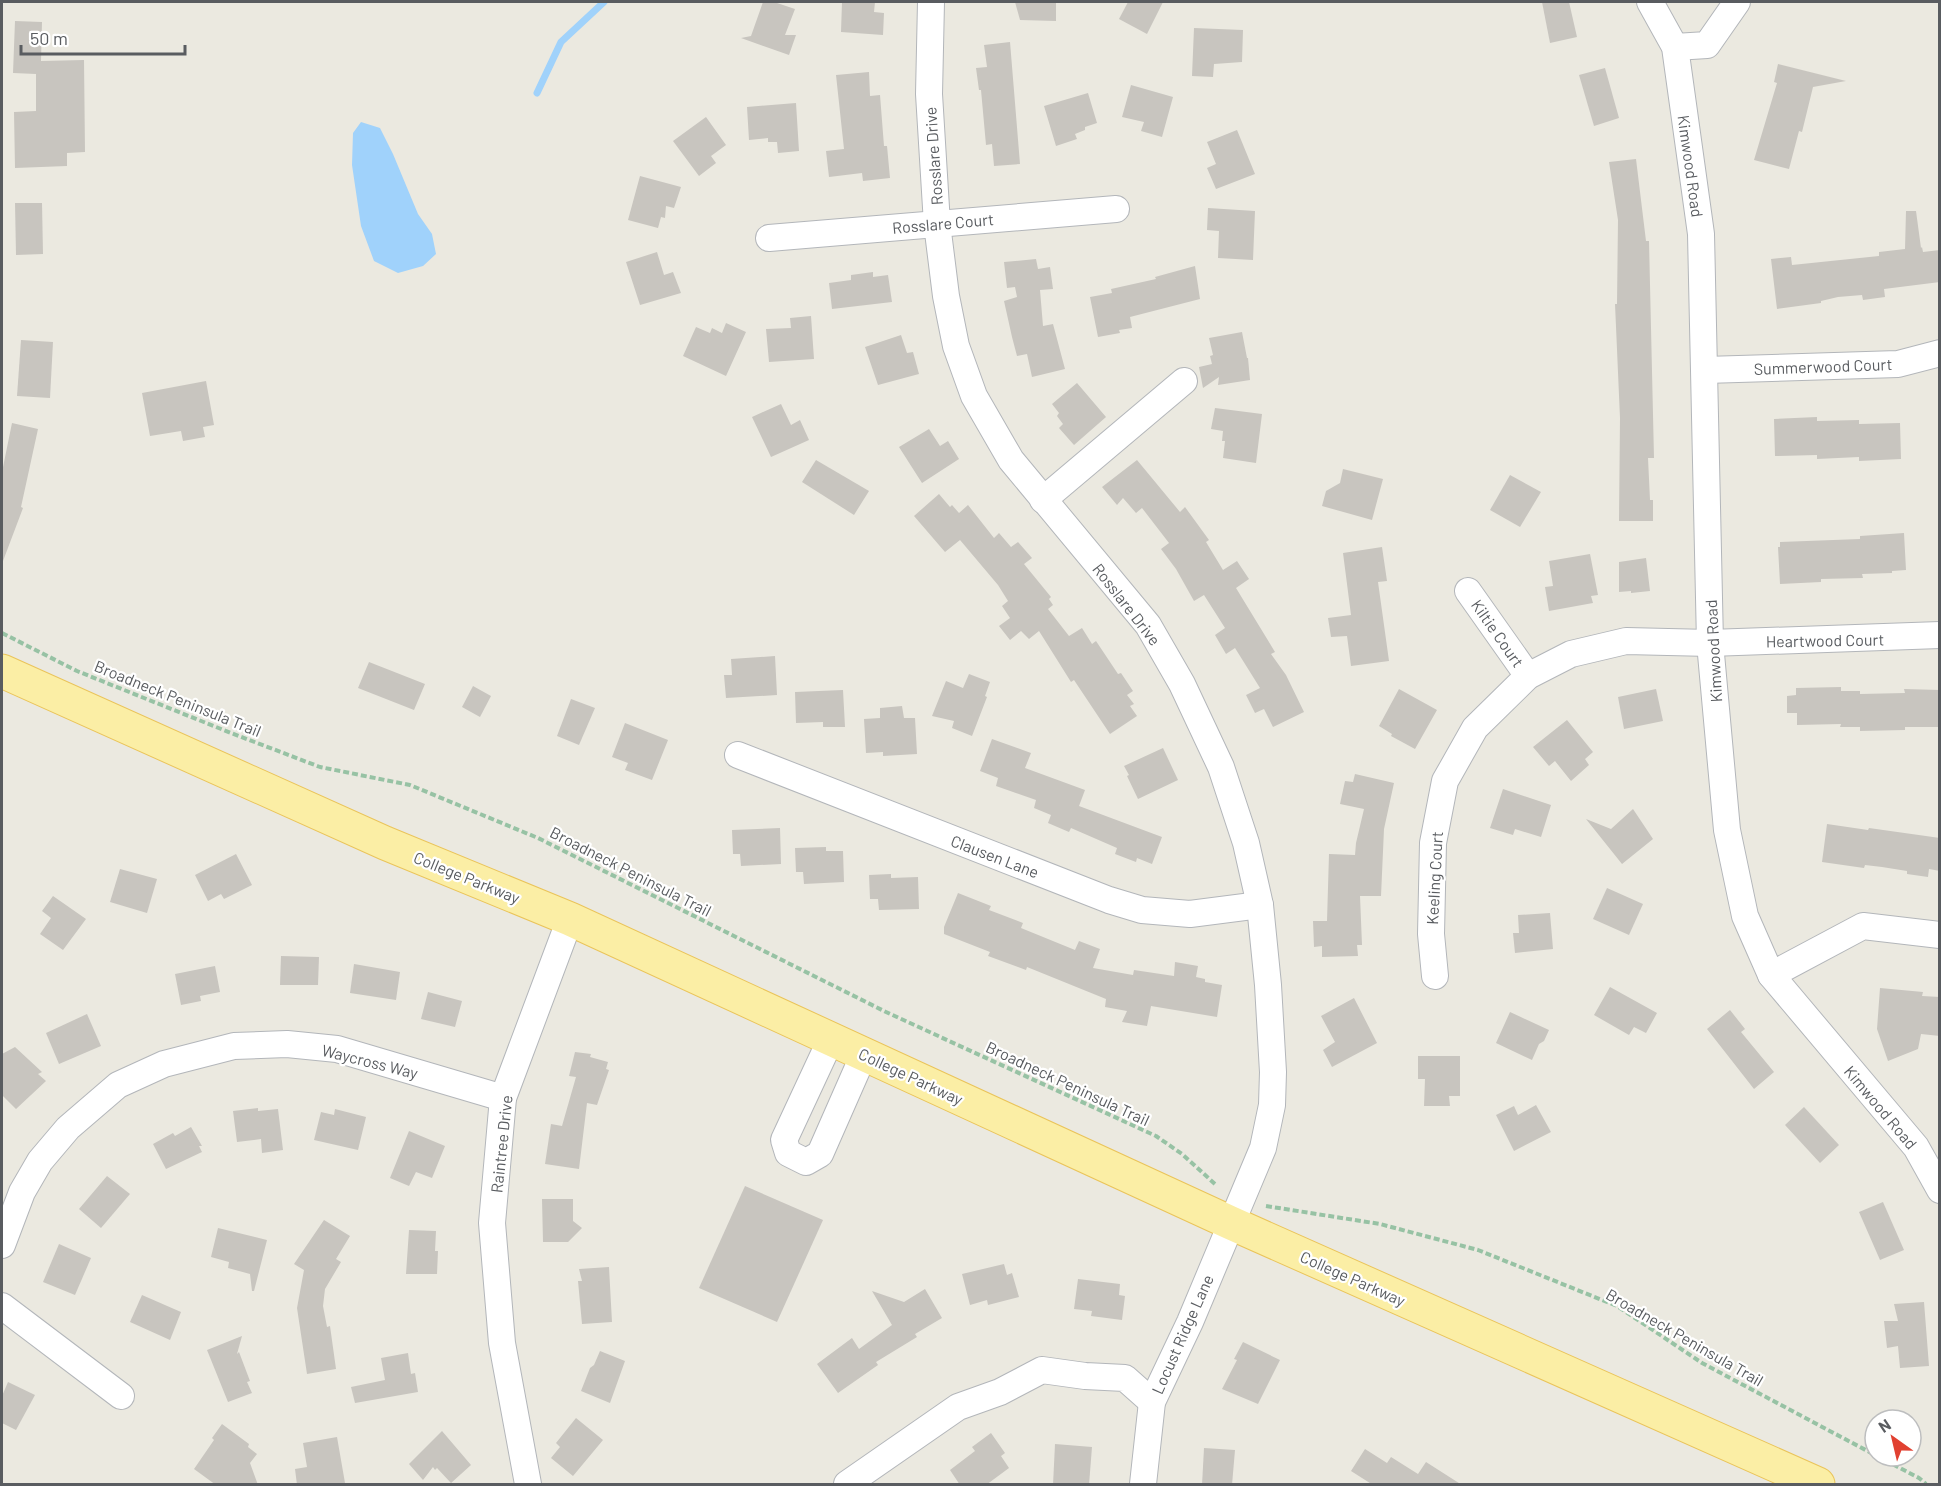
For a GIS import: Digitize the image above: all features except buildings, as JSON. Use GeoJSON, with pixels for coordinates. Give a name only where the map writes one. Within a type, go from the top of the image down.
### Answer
{"type":"FeatureCollection","features":[{"type":"Feature","properties":{"kind":"main road","name":"College Parkway"},"geometry":{"type":"LineString","coordinates":[[2,671],[385,843],[570,919],[1231,1223],[1818,1485]]}},
{"type":"Feature","properties":{"kind":"street","name":"Rosslare Drive"},"geometry":{"type":"LineString","coordinates":[[931,2],[929,94],[937,224],[946,296],[956,346],[974,396],[1011,460],[1148,626],[1182,684],[1221,767],[1246,843],[1260,905],[1268,985],[1273,1072],[1272,1105],[1263,1148],[1231,1223]]}},
{"type":"Feature","properties":{"kind":"street"},"geometry":{"type":"LineString","coordinates":[[1650,2],[1675,47],[1707,45],[1737,2]]}},
{"type":"Feature","properties":{"kind":"street","name":"Kimwood Road"},"geometry":{"type":"LineString","coordinates":[[1675,47],[1701,234],[1710,643],[1727,830],[1745,916],[1771,975],[1916,1147],[1940,1190]]}},
{"type":"Feature","properties":{"kind":"street","name":"Rosslare Court"},"geometry":{"type":"LineString","coordinates":[[769,238],[1116,209]]}},
{"type":"Feature","properties":{"kind":"street","name":"Summerwood Court"},"geometry":{"type":"LineString","coordinates":[[1705,370],[1898,364],[1940,353]]}},
{"type":"Feature","properties":{"kind":"street"},"geometry":{"type":"LineString","coordinates":[[1043,500],[1184,381]]}},
{"type":"Feature","properties":{"kind":"street","name":"Kiltie Court"},"geometry":{"type":"LineString","coordinates":[[1468,591],[1528,676]]}},
{"type":"Feature","properties":{"kind":"street","name":"Heartwood Court"},"geometry":{"type":"LineString","coordinates":[[1710,643],[1940,635]]}},
{"type":"Feature","properties":{"kind":"street","name":"Keeling Court"},"geometry":{"type":"LineString","coordinates":[[1435,976],[1431,934],[1433,843],[1445,781],[1475,728],[1528,676],[1571,654],[1626,641],[1710,643]]}},
{"type":"Feature","properties":{"kind":"street","name":"Clausen Lane"},"geometry":{"type":"LineString","coordinates":[[738,755],[1109,900],[1142,910],[1190,914],[1260,905]]}},
{"type":"Feature","properties":{"kind":"street","name":"Raintree Drive"},"geometry":{"type":"LineString","coordinates":[[528,1485],[502,1343],[492,1223],[503,1098],[570,919]]}},
{"type":"Feature","properties":{"kind":"street"},"geometry":{"type":"LineString","coordinates":[[1771,975],[1863,926],[1940,934]]}},
{"type":"Feature","properties":{"kind":"street"},"geometry":{"type":"LineString","coordinates":[[831,1039],[784,1140],[788,1153],[806,1162],[820,1154],[864,1054]]}},
{"type":"Feature","properties":{"kind":"street","name":"Waycross Way"},"geometry":{"type":"LineString","coordinates":[[2,1245],[22,1192],[40,1161],[68,1128],[118,1085],[164,1064],[234,1046],[287,1044],[337,1049],[503,1098]]}},
{"type":"Feature","properties":{"kind":"street","name":"Locust Ridge Lane"},"geometry":{"type":"LineString","coordinates":[[1143,1485],[1152,1402],[1190,1322],[1231,1223]]}},
{"type":"Feature","properties":{"kind":"street"},"geometry":{"type":"LineString","coordinates":[[2,1306],[121,1396]]}},
{"type":"Feature","properties":{"kind":"street"},"geometry":{"type":"LineString","coordinates":[[847,1485],[958,1407],[1000,1392],[1042,1370],[1085,1376],[1125,1378],[1152,1402]]}},
{"type":"Feature","properties":{"kind":"path","name":"Broadneck Peninsula Trail"},"geometry":{"type":"LineString","coordinates":[[2,633],[77,671],[320,767],[410,785],[538,838],[886,1012],[1156,1136],[1182,1154],[1222,1190]]}},
{"type":"Feature","properties":{"kind":"path","name":"Broadneck Peninsula Trail"},"geometry":{"type":"LineString","coordinates":[[1267,1207],[1380,1224],[1478,1250],[1617,1306],[1702,1363],[1863,1448]]}},
{"type":"Feature","properties":{"kind":"path","name":"Broadneck Peninsula Trail"},"geometry":{"type":"LineString","coordinates":[[1900,1468],[1919,1478],[1926,1485]]}},
{"type":"Feature","properties":{"kind":"water"},"geometry":{"type":"Polygon","coordinates":[[[361,122],[380,128],[418,214],[432,234],[436,254],[423,266],[398,273],[374,261],[361,226],[352,165],[353,133],[361,122]]]}},
{"type":"Feature","properties":{"kind":"waterway"},"geometry":{"type":"LineString","coordinates":[[537,93],[561,42],[604,2]]}}]}
